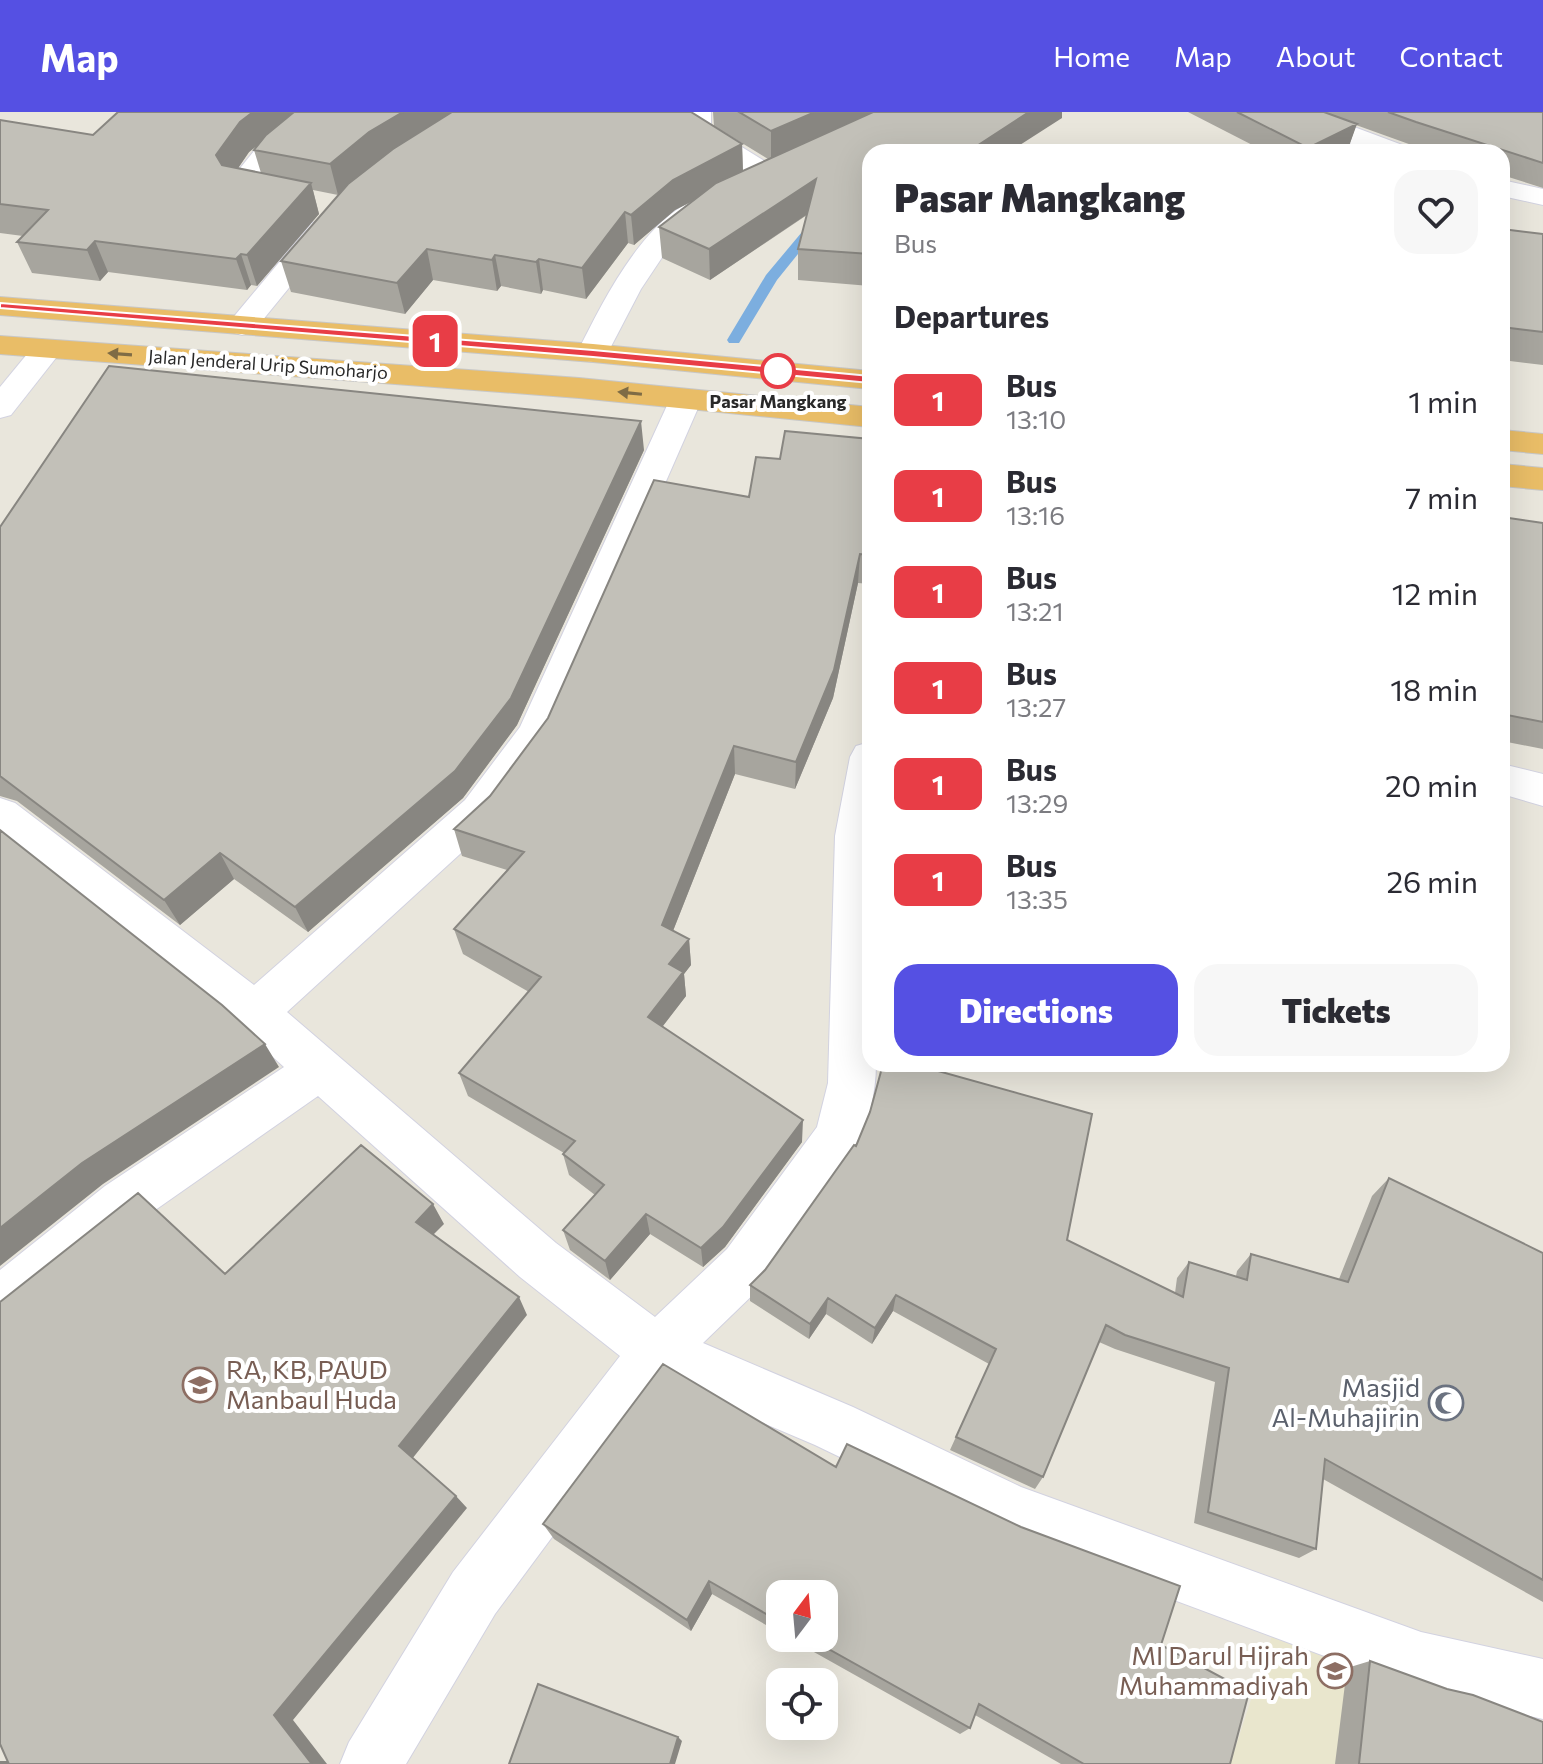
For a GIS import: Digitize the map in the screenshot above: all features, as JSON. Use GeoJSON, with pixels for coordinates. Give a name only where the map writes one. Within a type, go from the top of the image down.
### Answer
{"type":"FeatureCollection","features":[{"type":"Feature","properties":{"kind":"highway"},"geometry":{"type":"LineString","coordinates":[[0,306],[593,353],[862,379]]}},
{"type":"Feature","properties":{"kind":"highway","name":"Jalan Jenderal Urip Sumoharjo"},"geometry":{"type":"LineString","coordinates":[[0,345],[686,399],[862,416]]}},
{"type":"Feature","properties":{"kind":"highway"},"geometry":{"type":"LineString","coordinates":[[1510,441],[1543,444]]}},
{"type":"Feature","properties":{"kind":"highway"},"geometry":{"type":"LineString","coordinates":[[1510,476],[1543,479]]}},
{"type":"Feature","properties":{"kind":"street"},"geometry":{"type":"LineString","coordinates":[[242,326],[336,206],[251,191],[243,187],[243,181],[266,156],[322,112]]}},
{"type":"Feature","properties":{"kind":"street"},"geometry":{"type":"LineString","coordinates":[[1291,112],[1375,144]]}},
{"type":"Feature","properties":{"kind":"street"},"geometry":{"type":"LineString","coordinates":[[691,127],[769,176]]}},
{"type":"Feature","properties":{"kind":"street"},"geometry":{"type":"LineString","coordinates":[[593,353],[628,281],[649,250],[705,205],[798,163]]}},
{"type":"Feature","properties":{"kind":"street"},"geometry":{"type":"LineString","coordinates":[[1510,190],[1543,197]]}},
{"type":"Feature","properties":{"kind":"street"},"geometry":{"type":"LineString","coordinates":[[0,408],[48,349]]}},
{"type":"Feature","properties":{"kind":"street"},"geometry":{"type":"LineString","coordinates":[[255,1012],[480,811],[537,734],[686,399]]}},
{"type":"Feature","properties":{"kind":"street"},"geometry":{"type":"LineString","coordinates":[[1510,781],[1543,790]]}},
{"type":"Feature","properties":{"kind":"street"},"geometry":{"type":"LineString","coordinates":[[371,1764],[474,1593],[657,1351],[745,1267],[839,1136],[852,1083],[856,836],[862,802]]}},
{"type":"Feature","properties":{"kind":"street"},"geometry":{"type":"LineString","coordinates":[[0,814],[255,1012],[538,1260],[657,1351],[834,1426],[1010,1511],[1421,1662],[1543,1689]]}},
{"type":"Feature","properties":{"kind":"street"},"geometry":{"type":"LineString","coordinates":[[0,1303],[123,1203],[319,1069]]}},
{"type":"Feature","properties":{"kind":"shaded area","name":"MI Darul Hijrah Muhammadiyah"},"geometry":{"type":"Polygon","coordinates":[[[1277,1620],[1543,1764],[1230,1764],[1277,1620]]]}},
{"type":"Feature","properties":{"kind":"building"},"geometry":{"type":"Polygon","coordinates":[[[118,112],[253,112],[240,122],[216,155],[222,165],[311,183],[247,255],[241,254],[236,259],[95,241],[87,250],[17,242],[48,210],[0,204],[0,120],[93,135],[118,112]]]}},
{"type":"Feature","properties":{"kind":"building"},"geometry":{"type":"Polygon","coordinates":[[[294,112],[403,112],[369,132],[330,164],[254,150],[266,135],[294,112]]]}},
{"type":"Feature","properties":{"kind":"building"},"geometry":{"type":"Polygon","coordinates":[[[452,112],[691,112],[742,144],[673,180],[631,215],[625,212],[582,268],[539,259],[536,262],[495,255],[492,260],[427,249],[397,283],[281,261],[348,184],[393,149],[452,112]]]}},
{"type":"Feature","properties":{"kind":"building"},"geometry":{"type":"Polygon","coordinates":[[[739,112],[815,112],[771,131],[739,112]]]}},
{"type":"Feature","properties":{"kind":"building"},"geometry":{"type":"Polygon","coordinates":[[[873,112],[1029,112],[980,144],[862,144],[862,253],[798,249],[816,179],[709,249],[659,227],[716,183],[873,112]]]}},
{"type":"Feature","properties":{"kind":"building"},"geometry":{"type":"Polygon","coordinates":[[[1237,112],[1324,112],[1357,124],[1316,144],[1300,144],[1237,112]]]}},
{"type":"Feature","properties":{"kind":"building"},"geometry":{"type":"Polygon","coordinates":[[[1388,112],[1543,112],[1543,163],[1510,152],[1510,144],[1484,144],[1388,112]]]}},
{"type":"Feature","properties":{"kind":"building"},"geometry":{"type":"Polygon","coordinates":[[[1510,230],[1543,234],[1543,332],[1510,328],[1510,230]]]}},
{"type":"Feature","properties":{"kind":"building"},"geometry":{"type":"Polygon","coordinates":[[[109,366],[641,421],[511,698],[455,771],[295,907],[220,853],[164,900],[0,776],[0,527],[109,366]]]}},
{"type":"Feature","properties":{"kind":"building"},"geometry":{"type":"Polygon","coordinates":[[[785,431],[862,438],[862,554],[834,670],[796,762],[734,746],[662,925],[689,939],[669,964],[683,972],[648,1017],[803,1120],[723,1227],[701,1248],[646,1214],[605,1261],[563,1230],[604,1185],[563,1154],[575,1141],[459,1073],[541,977],[454,929],[524,852],[454,829],[490,796],[548,718],[654,480],[749,497],[756,457],[780,459],[785,431]]]}},
{"type":"Feature","properties":{"kind":"building"},"geometry":{"type":"Polygon","coordinates":[[[1510,518],[1543,523],[1543,722],[1510,716],[1510,518]]]}},
{"type":"Feature","properties":{"kind":"building"},"geometry":{"type":"Polygon","coordinates":[[[0,830],[222,1005],[265,1044],[82,1163],[0,1228],[0,830]]]}},
{"type":"Feature","properties":{"kind":"building"},"geometry":{"type":"Polygon","coordinates":[[[881,1072],[942,1072],[1092,1114],[1067,1240],[1183,1297],[1189,1262],[1247,1280],[1251,1254],[1348,1282],[1389,1178],[1543,1253],[1543,1580],[1325,1459],[1316,1549],[1208,1512],[1229,1368],[1125,1335],[1106,1325],[1043,1477],[956,1437],[996,1349],[896,1295],[875,1328],[828,1298],[810,1324],[750,1285],[765,1270],[856,1146],[870,1112],[881,1072]]]}},
{"type":"Feature","properties":{"kind":"building"},"geometry":{"type":"Polygon","coordinates":[[[361,1145],[433,1204],[416,1222],[519,1297],[399,1446],[456,1496],[274,1715],[311,1763],[0,1764],[8,1762],[0,1744],[0,1302],[138,1193],[225,1274],[361,1145]]]}},
{"type":"Feature","properties":{"kind":"building"},"geometry":{"type":"Polygon","coordinates":[[[663,1364],[836,1467],[847,1444],[1021,1527],[1180,1586],[1161,1645],[1249,1692],[1230,1764],[1084,1764],[979,1704],[970,1728],[834,1652],[838,1652],[838,1580],[766,1580],[766,1614],[709,1581],[687,1620],[543,1524],[663,1364]]]}},
{"type":"Feature","properties":{"kind":"building"},"geometry":{"type":"Polygon","coordinates":[[[1370,1661],[1543,1722],[1543,1764],[1359,1764],[1370,1661]]]}},
{"type":"Feature","properties":{"kind":"building"},"geometry":{"type":"Polygon","coordinates":[[[538,1684],[678,1737],[670,1764],[509,1764],[538,1684]]]}},
{"type":"Feature","properties":{"kind":"waterway"},"geometry":{"type":"LineString","coordinates":[[1426,144],[1442,138]]}},
{"type":"Feature","properties":{"kind":"waterway"},"geometry":{"type":"LineString","coordinates":[[734,340],[771,278],[817,223]]}},
{"type":"Feature","properties":{"kind":"bus line","name":"1"},"geometry":{"type":"LineString","coordinates":[[0,306],[593,353],[862,379]]}},
{"type":"Feature","properties":{"kind":"place","name":"Pasar Mangkang"},"geometry":{"type":"Point","coordinates":[778,371]}},
{"type":"Feature","properties":{"kind":"place","name":"RA, KB, PAUD Manbaul Huda"},"geometry":{"type":"Point","coordinates":[200,1385]}},
{"type":"Feature","properties":{"kind":"place","name":"Masjid Al-Muhajirin"},"geometry":{"type":"Point","coordinates":[1446,1403]}},
{"type":"Feature","properties":{"kind":"place","name":"MI Darul Hijrah Muhammadiyah"},"geometry":{"type":"Point","coordinates":[1335,1671]}}]}
